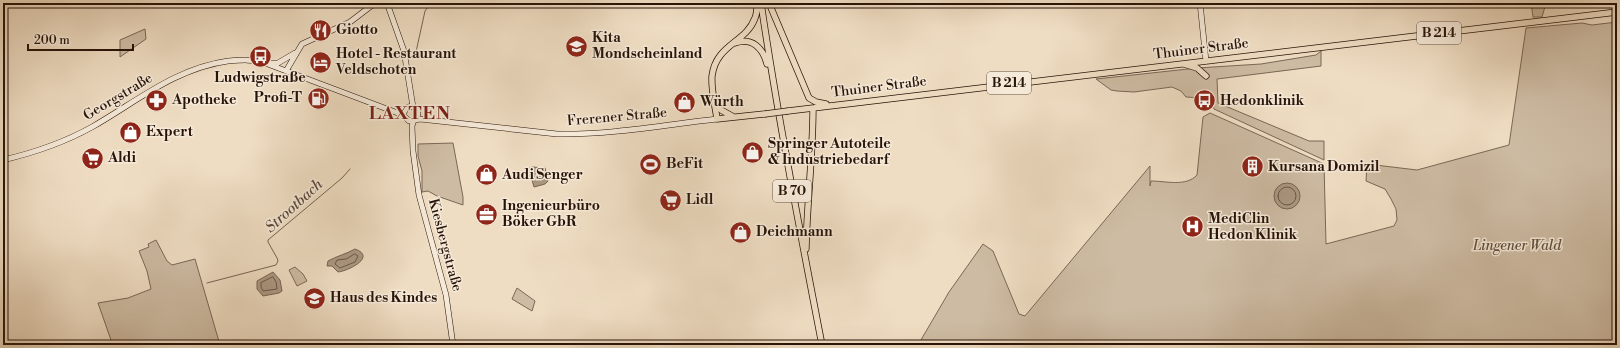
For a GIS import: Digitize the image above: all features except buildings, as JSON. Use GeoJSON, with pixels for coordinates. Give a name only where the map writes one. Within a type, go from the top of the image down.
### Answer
{"type":"FeatureCollection","features":[{"type":"Feature","properties":{"kind":"main road"},"geometry":{"type":"LineString","coordinates":[[286,71],[299,47],[306,42],[350,22],[375,3]]}},
{"type":"Feature","properties":{"kind":"main road"},"geometry":{"type":"LineString","coordinates":[[387,3],[404,50],[408,80],[407,120]]}},
{"type":"Feature","properties":{"kind":"main road"},"geometry":{"type":"LineString","coordinates":[[717,119],[712,83],[712,75],[715,65],[718,57],[751,26],[755,18],[758,3]]}},
{"type":"Feature","properties":{"kind":"main road","name":"B 70"},"geometry":{"type":"LineString","coordinates":[[761,3],[773,85],[822,345]]}},
{"type":"Feature","properties":{"kind":"main road"},"geometry":{"type":"LineString","coordinates":[[769,3],[809,98],[805,108]]}},
{"type":"Feature","properties":{"kind":"main road"},"geometry":{"type":"LineString","coordinates":[[1200,3],[1206,61]]}},
{"type":"Feature","properties":{"kind":"main road","name":"Thuiner Straße"},"geometry":{"type":"LineString","coordinates":[[734,117],[1617,12]]}},
{"type":"Feature","properties":{"kind":"main road"},"geometry":{"type":"LineString","coordinates":[[731,44],[746,41],[756,44],[765,56],[773,85]]}},
{"type":"Feature","properties":{"kind":"main road"},"geometry":{"type":"LineString","coordinates":[[265,62],[278,63],[296,52]]}},
{"type":"Feature","properties":{"kind":"main road","name":"Georgstraße"},"geometry":{"type":"LineString","coordinates":[[3,160],[37,150],[81,132],[160,85],[186,72],[220,62],[247,60],[265,62]]}},
{"type":"Feature","properties":{"kind":"main road"},"geometry":{"type":"LineString","coordinates":[[265,62],[382,106],[416,110],[418,113]]}},
{"type":"Feature","properties":{"kind":"main road"},"geometry":{"type":"LineString","coordinates":[[1182,64],[1197,68],[1206,76]]}},
{"type":"Feature","properties":{"kind":"main road","name":"B 214"},"geometry":{"type":"LineString","coordinates":[[809,98],[816,102],[832,105]]}},
{"type":"Feature","properties":{"kind":"main road"},"geometry":{"type":"LineString","coordinates":[[714,100],[720,110],[734,117]]}},
{"type":"Feature","properties":{"kind":"main road"},"geometry":{"type":"LineString","coordinates":[[806,261],[806,217],[813,108]]}},
{"type":"Feature","properties":{"kind":"main road","name":"Frerener Straße"},"geometry":{"type":"LineString","coordinates":[[418,113],[447,122]]}},
{"type":"Feature","properties":{"kind":"main road","name":"Kiesbergstraße"},"geometry":{"type":"LineString","coordinates":[[413,151],[412,126],[418,113]]}},
{"type":"Feature","properties":{"kind":"main road","name":"B 214"},"geometry":{"type":"LineString","coordinates":[[717,119],[734,117]]}},
{"type":"Feature","properties":{"kind":"main road","name":"Frerener Straße"},"geometry":{"type":"LineString","coordinates":[[407,120],[420,119],[557,134],[579,134],[604,133],[717,119]]}},
{"type":"Feature","properties":{"kind":"main road","name":"Kiesbergstraße"},"geometry":{"type":"LineString","coordinates":[[407,120],[421,207],[446,295],[453,345]]}},
{"type":"Feature","properties":{"kind":"green space"},"geometry":{"type":"Polygon","coordinates":[[[1531,3],[1546,3],[1542,17],[1533,17],[1531,3]]]}},
{"type":"Feature","properties":{"kind":"green space","name":"Lingener Wald"},"geometry":{"type":"Polygon","coordinates":[[[1617,22],[1617,345],[918,345],[949,292],[983,244],[993,251],[1019,314],[1025,316],[1150,166],[1150,186],[1151,181],[1182,182],[1192,179],[1197,175],[1203,117],[1210,113],[1324,164],[1326,244],[1394,226],[1397,220],[1396,209],[1385,189],[1366,181],[1367,164],[1417,170],[1509,145],[1526,28],[1582,23],[1592,25],[1617,22]]]}},
{"type":"Feature","properties":{"kind":"green space"},"geometry":{"type":"Polygon","coordinates":[[[145,29],[146,39],[120,57],[120,40],[145,29]]]}},
{"type":"Feature","properties":{"kind":"green space"},"geometry":{"type":"Polygon","coordinates":[[[1321,51],[1321,66],[1217,79],[1218,103],[1309,141],[1324,141],[1324,160],[1214,109],[1211,102],[1203,98],[1186,97],[1181,91],[1172,87],[1134,92],[1111,90],[1096,79],[1197,68],[1261,64],[1316,55],[1321,51]]]}},
{"type":"Feature","properties":{"kind":"green space"},"geometry":{"type":"Polygon","coordinates":[[[453,143],[463,197],[463,205],[437,196],[428,191],[422,192],[422,171],[418,156],[418,144],[453,143]]]}},
{"type":"Feature","properties":{"kind":"green space"},"geometry":{"type":"Polygon","coordinates":[[[156,240],[167,261],[172,265],[195,259],[220,345],[99,345],[111,340],[98,303],[128,298],[151,289],[147,271],[139,251],[149,247],[148,244],[156,240]]]}},
{"type":"Feature","properties":{"kind":"green space"},"geometry":{"type":"Polygon","coordinates":[[[295,267],[303,274],[307,281],[297,286],[289,270],[295,267]]]}},
{"type":"Feature","properties":{"kind":"green space"},"geometry":{"type":"Polygon","coordinates":[[[517,288],[535,301],[532,311],[512,299],[517,288]]]}},
{"type":"Feature","properties":{"kind":"water"},"geometry":{"type":"Polygon","coordinates":[[[532,167],[545,168],[548,181],[545,184],[534,187],[532,180],[525,174],[526,169],[532,167]]]}},
{"type":"Feature","properties":{"kind":"water"},"geometry":{"type":"Polygon","coordinates":[[[1287,183],[1296,187],[1300,196],[1296,205],[1287,209],[1278,205],[1274,196],[1278,187],[1287,183]]]}},
{"type":"Feature","properties":{"kind":"water"},"geometry":{"type":"Polygon","coordinates":[[[355,249],[361,252],[363,256],[362,260],[354,266],[338,272],[332,266],[327,266],[328,261],[355,249]]]}},
{"type":"Feature","properties":{"kind":"water"},"geometry":{"type":"Polygon","coordinates":[[[273,272],[280,280],[282,291],[263,296],[257,289],[257,281],[273,272]]]}},
{"type":"Feature","properties":{"kind":"waterway","name":"Strootbach"},"geometry":{"type":"LineString","coordinates":[[416,52],[425,11],[431,3]]}},
{"type":"Feature","properties":{"kind":"waterway","name":"Strootbach"},"geometry":{"type":"LineString","coordinates":[[207,283],[276,265],[278,261],[268,240],[342,178],[350,169]]}},
{"type":"Feature","properties":{"kind":"place","name":"Giotto"},"geometry":{"type":"Point","coordinates":[321,30]}},
{"type":"Feature","properties":{"kind":"place","name":"Kita Mondscheinland"},"geometry":{"type":"Point","coordinates":[576,46]}},
{"type":"Feature","properties":{"kind":"place","name":"Ludwigstraße"},"geometry":{"type":"Point","coordinates":[260,56]}},
{"type":"Feature","properties":{"kind":"place","name":"Hotel - Restaurant Veldschoten"},"geometry":{"type":"Point","coordinates":[320,62]}},
{"type":"Feature","properties":{"kind":"place","name":"Profi-T"},"geometry":{"type":"Point","coordinates":[318,98]}},
{"type":"Feature","properties":{"kind":"place","name":"Apotheke"},"geometry":{"type":"Point","coordinates":[156,100]}},
{"type":"Feature","properties":{"kind":"place","name":"Hedonklinik"},"geometry":{"type":"Point","coordinates":[1205,101]}},
{"type":"Feature","properties":{"kind":"place","name":"Würth"},"geometry":{"type":"Point","coordinates":[685,102]}},
{"type":"Feature","properties":{"kind":"place","name":"Expert"},"geometry":{"type":"Point","coordinates":[131,132]}},
{"type":"Feature","properties":{"kind":"place","name":"Springer Autoteile & Industriebedarf"},"geometry":{"type":"Point","coordinates":[752,152]}},
{"type":"Feature","properties":{"kind":"place","name":"Aldi"},"geometry":{"type":"Point","coordinates":[93,158]}},
{"type":"Feature","properties":{"kind":"place","name":"BeFit"},"geometry":{"type":"Point","coordinates":[651,164]}},
{"type":"Feature","properties":{"kind":"place","name":"Kursana Domizil"},"geometry":{"type":"Point","coordinates":[1252,167]}},
{"type":"Feature","properties":{"kind":"place","name":"Audi Senger"},"geometry":{"type":"Point","coordinates":[486,175]}},
{"type":"Feature","properties":{"kind":"place","name":"Lidl"},"geometry":{"type":"Point","coordinates":[671,200]}},
{"type":"Feature","properties":{"kind":"place","name":"Ingenieurbüro Böker GbR"},"geometry":{"type":"Point","coordinates":[486,214]}},
{"type":"Feature","properties":{"kind":"place","name":"MediClin Hedon Klinik"},"geometry":{"type":"Point","coordinates":[1192,227]}},
{"type":"Feature","properties":{"kind":"place","name":"Deichmann"},"geometry":{"type":"Point","coordinates":[740,232]}},
{"type":"Feature","properties":{"kind":"place","name":"Haus des Kindes"},"geometry":{"type":"Point","coordinates":[314,298]}},
{"type":"Feature","properties":{"kind":"district","name":"LAXTEN"},"geometry":{"type":"Point","coordinates":[410,113]}}]}
